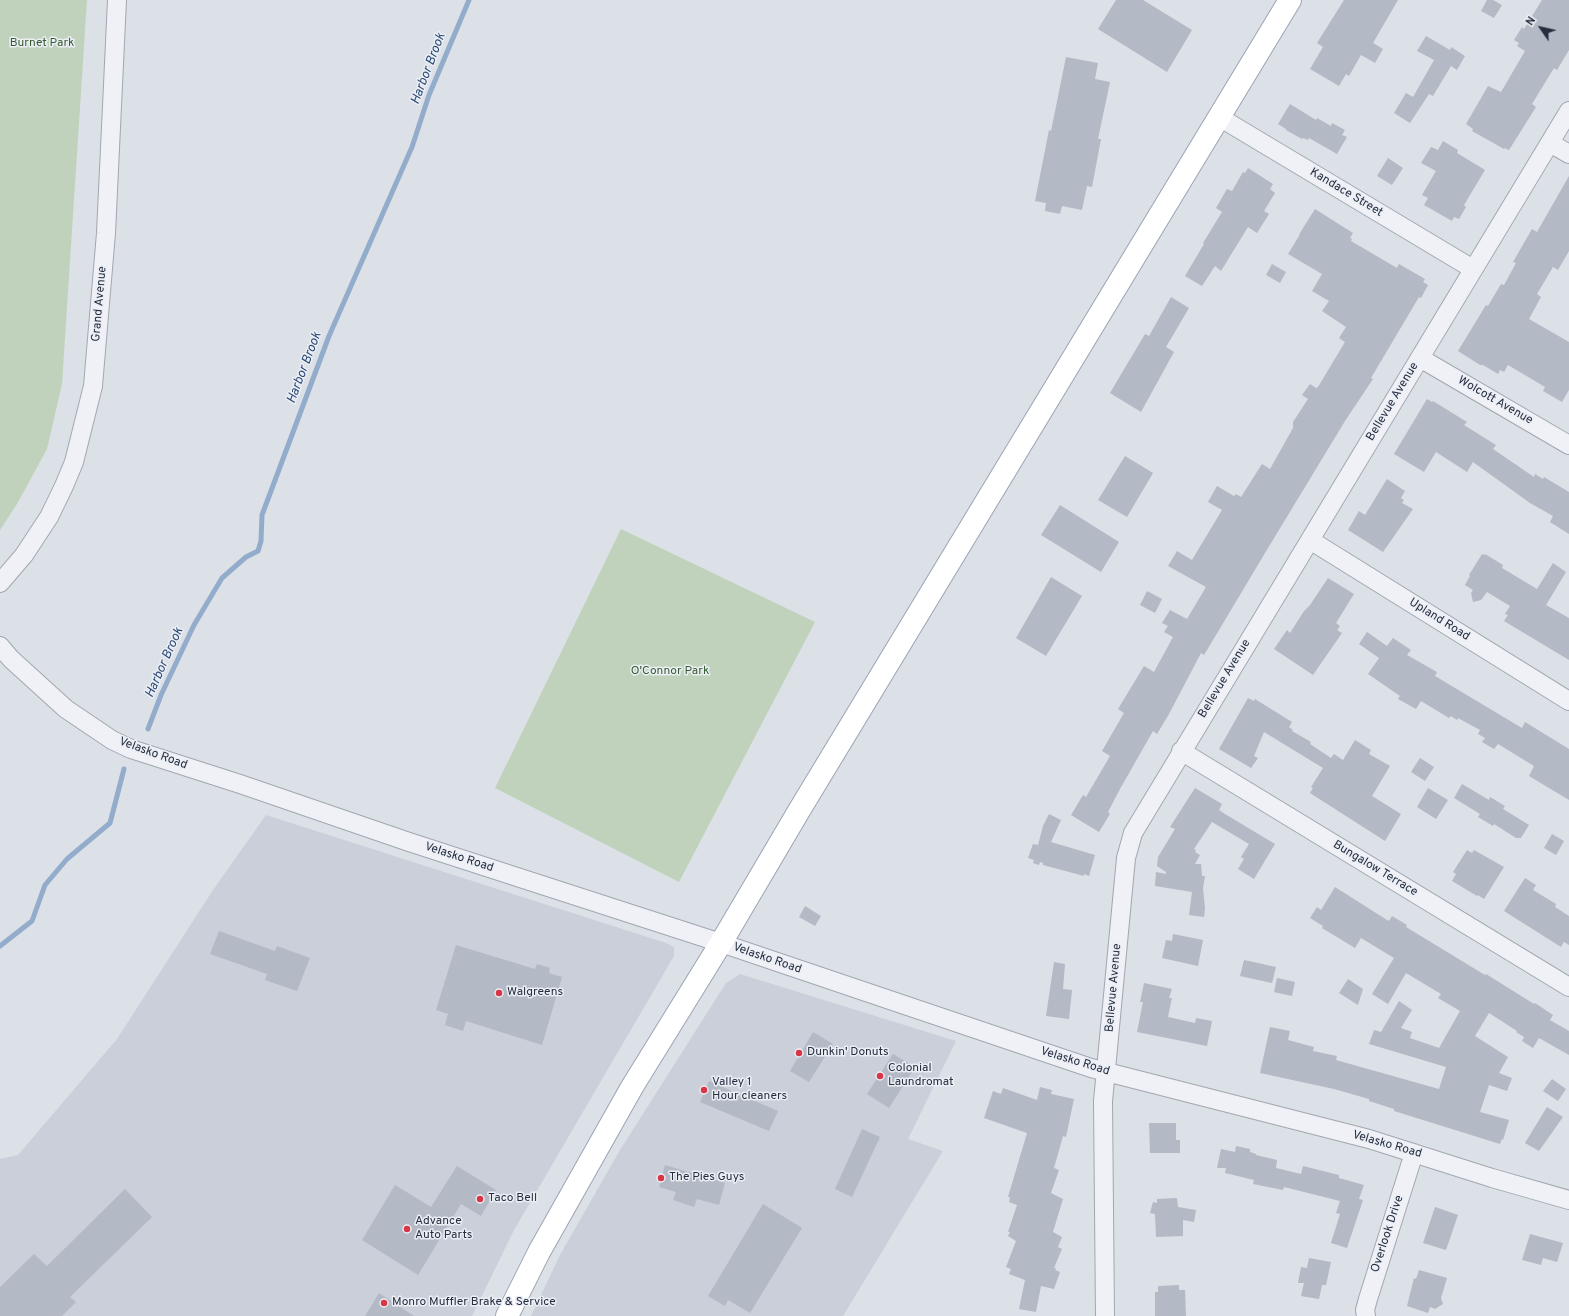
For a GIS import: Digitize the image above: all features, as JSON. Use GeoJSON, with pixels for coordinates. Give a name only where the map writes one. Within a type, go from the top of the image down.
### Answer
{"type":"FeatureCollection","features":[{"type":"Feature","properties":{"kind":"main road"},"geometry":{"type":"LineString","coordinates":[[508,1316],[539,1252],[630,1090],[721,943],[800,809],[1290,0]]}},
{"type":"Feature","properties":{"kind":"street","name":"Grand Avenue"},"geometry":{"type":"LineString","coordinates":[[0,583],[24,555],[45,524],[64,486],[74,462],[93,386],[106,233],[117,0]]}},
{"type":"Feature","properties":{"kind":"street","name":"Bellevue Avenue"},"geometry":{"type":"LineString","coordinates":[[1105,1316],[1103,1100],[1126,858],[1133,833],[1181,751],[1569,111]]}},
{"type":"Feature","properties":{"kind":"street","name":"Kandace Street"},"geometry":{"type":"LineString","coordinates":[[1219,117],[1473,269]]}},
{"type":"Feature","properties":{"kind":"street"},"geometry":{"type":"LineString","coordinates":[[1550,142],[1569,154]]}},
{"type":"Feature","properties":{"kind":"street","name":"Wolcott Avenue"},"geometry":{"type":"LineString","coordinates":[[1420,358],[1569,445]]}},
{"type":"Feature","properties":{"kind":"street","name":"Upland Road"},"geometry":{"type":"LineString","coordinates":[[1310,540],[1569,701]]}},
{"type":"Feature","properties":{"kind":"street","name":"Velasko Road"},"geometry":{"type":"LineString","coordinates":[[0,646],[11,659],[66,709],[112,740],[131,749],[247,786],[409,842],[721,943],[1091,1068],[1369,1139],[1492,1178],[1569,1200]]}},
{"type":"Feature","properties":{"kind":"street","name":"Bungalow Terrace"},"geometry":{"type":"LineString","coordinates":[[1181,751],[1569,987]]}},
{"type":"Feature","properties":{"kind":"street","name":"Overlook Drive"},"geometry":{"type":"LineString","coordinates":[[1366,1316],[1365,1310],[1368,1299],[1414,1153]]}},
{"type":"Feature","properties":{"kind":"shaded area"},"geometry":{"type":"Polygon","coordinates":[[[266,815],[666,943],[674,947],[674,956],[514,1230],[472,1316],[0,1316],[0,1159],[18,1155],[117,1039],[213,890],[266,815]]]}},
{"type":"Feature","properties":{"kind":"shaded area"},"geometry":{"type":"Polygon","coordinates":[[[740,974],[956,1041],[908,1139],[943,1151],[843,1316],[531,1316],[560,1255],[620,1150],[726,983],[740,974]]]}},
{"type":"Feature","properties":{"kind":"green space","name":"Burnet Park"},"geometry":{"type":"Polygon","coordinates":[[[0,0],[87,0],[62,384],[47,449],[17,504],[0,530],[0,0]]]}},
{"type":"Feature","properties":{"kind":"green space","name":"O'Connor Park"},"geometry":{"type":"Polygon","coordinates":[[[621,529],[815,622],[679,882],[495,788],[621,529]]]}},
{"type":"Feature","properties":{"kind":"building"},"geometry":{"type":"Polygon","coordinates":[[[1116,0],[1143,0],[1192,30],[1167,72],[1098,29],[1116,0]]]}},
{"type":"Feature","properties":{"kind":"building"},"geometry":{"type":"Polygon","coordinates":[[[1344,0],[1398,0],[1373,43],[1383,49],[1375,63],[1361,55],[1349,76],[1346,74],[1339,86],[1310,69],[1323,47],[1317,43],[1344,0]]]}},
{"type":"Feature","properties":{"kind":"building"},"geometry":{"type":"Polygon","coordinates":[[[1487,0],[1493,0],[1502,5],[1494,18],[1481,11],[1487,0]]]}},
{"type":"Feature","properties":{"kind":"building"},"geometry":{"type":"Polygon","coordinates":[[[1542,0],[1569,0],[1569,50],[1557,70],[1554,68],[1532,104],[1536,107],[1509,150],[1504,149],[1472,131],[1473,129],[1466,124],[1488,86],[1501,92],[1525,51],[1517,46],[1519,43],[1514,40],[1522,27],[1524,29],[1542,0]]]}},
{"type":"Feature","properties":{"kind":"building"},"geometry":{"type":"Polygon","coordinates":[[[1426,36],[1450,50],[1451,47],[1465,56],[1457,70],[1451,66],[1433,96],[1429,94],[1410,123],[1394,113],[1406,93],[1413,97],[1434,60],[1417,51],[1426,36]]]}},
{"type":"Feature","properties":{"kind":"building"},"geometry":{"type":"Polygon","coordinates":[[[1066,57],[1098,63],[1095,79],[1110,82],[1098,139],[1101,139],[1092,187],[1087,186],[1082,210],[1062,206],[1060,214],[1045,211],[1046,203],[1035,201],[1049,130],[1051,131],[1066,57]]]}},
{"type":"Feature","properties":{"kind":"building"},"geometry":{"type":"Polygon","coordinates":[[[1290,104],[1316,120],[1317,118],[1331,126],[1332,123],[1345,130],[1342,135],[1347,137],[1337,154],[1309,138],[1308,140],[1302,139],[1278,124],[1290,104]]]}},
{"type":"Feature","properties":{"kind":"building"},"geometry":{"type":"Polygon","coordinates":[[[1443,141],[1458,150],[1457,153],[1485,170],[1464,205],[1466,207],[1459,219],[1454,217],[1452,221],[1424,205],[1428,198],[1422,195],[1436,171],[1421,163],[1431,147],[1438,150],[1443,141]]]}},
{"type":"Feature","properties":{"kind":"building"},"geometry":{"type":"Polygon","coordinates":[[[1388,158],[1403,168],[1392,185],[1377,176],[1388,158]]]}},
{"type":"Feature","properties":{"kind":"building"},"geometry":{"type":"Polygon","coordinates":[[[1248,168],[1273,184],[1270,189],[1275,193],[1264,211],[1269,214],[1257,233],[1248,227],[1221,271],[1215,266],[1202,286],[1185,276],[1222,212],[1216,208],[1227,189],[1232,191],[1243,172],[1245,173],[1248,168]]]}},
{"type":"Feature","properties":{"kind":"building"},"geometry":{"type":"Polygon","coordinates":[[[1569,176],[1569,251],[1558,270],[1553,267],[1537,294],[1541,297],[1529,319],[1569,342],[1569,390],[1562,402],[1543,391],[1545,387],[1508,365],[1504,372],[1500,370],[1498,374],[1458,351],[1486,305],[1488,306],[1501,284],[1504,285],[1516,263],[1513,262],[1532,229],[1537,232],[1569,176]]]}},
{"type":"Feature","properties":{"kind":"building"},"geometry":{"type":"Polygon","coordinates":[[[1315,209],[1353,233],[1350,238],[1352,239],[1351,241],[1397,268],[1399,264],[1425,279],[1423,282],[1428,285],[1421,298],[1419,297],[1371,378],[1373,379],[1345,421],[1204,655],[1201,653],[1157,734],[1153,731],[1120,789],[1108,812],[1110,814],[1099,832],[1071,815],[1083,795],[1086,797],[1110,756],[1102,751],[1124,713],[1118,709],[1144,666],[1154,672],[1173,637],[1164,632],[1168,626],[1162,623],[1170,610],[1187,619],[1206,587],[1168,566],[1177,551],[1192,560],[1222,510],[1208,502],[1217,486],[1234,496],[1236,494],[1241,497],[1262,464],[1270,469],[1293,428],[1293,422],[1308,399],[1302,395],[1310,384],[1316,388],[1318,387],[1345,342],[1339,338],[1346,327],[1322,311],[1329,301],[1312,291],[1322,274],[1288,254],[1315,209]]]}},
{"type":"Feature","properties":{"kind":"building"},"geometry":{"type":"Polygon","coordinates":[[[1272,264],[1286,272],[1280,283],[1266,275],[1272,264]]]}},
{"type":"Feature","properties":{"kind":"building"},"geometry":{"type":"Polygon","coordinates":[[[1171,297],[1189,308],[1166,347],[1174,352],[1141,412],[1110,393],[1145,334],[1149,336],[1171,297]]]}},
{"type":"Feature","properties":{"kind":"building"},"geometry":{"type":"Polygon","coordinates":[[[1427,399],[1432,402],[1433,401],[1467,422],[1464,425],[1496,445],[1493,449],[1534,477],[1535,474],[1543,479],[1544,477],[1569,492],[1569,534],[1550,522],[1553,516],[1530,503],[1473,462],[1467,472],[1436,452],[1424,472],[1394,454],[1427,399]]]}},
{"type":"Feature","properties":{"kind":"building"},"geometry":{"type":"Polygon","coordinates":[[[1125,456],[1153,473],[1127,517],[1098,500],[1125,456]]]}},
{"type":"Feature","properties":{"kind":"building"},"geometry":{"type":"Polygon","coordinates":[[[1387,479],[1405,491],[1401,498],[1404,500],[1402,503],[1413,509],[1383,552],[1348,530],[1359,511],[1365,515],[1387,479]]]}},
{"type":"Feature","properties":{"kind":"building"},"geometry":{"type":"Polygon","coordinates":[[[1060,505],[1119,542],[1101,572],[1041,535],[1060,505]]]}},
{"type":"Feature","properties":{"kind":"building"},"geometry":{"type":"Polygon","coordinates":[[[1482,554],[1485,554],[1503,565],[1502,568],[1537,589],[1553,563],[1566,572],[1546,605],[1569,618],[1569,660],[1504,621],[1508,615],[1505,614],[1510,606],[1487,592],[1481,600],[1473,602],[1471,593],[1473,590],[1465,585],[1470,576],[1469,575],[1482,554]]]}},
{"type":"Feature","properties":{"kind":"building"},"geometry":{"type":"Polygon","coordinates":[[[1051,577],[1082,596],[1046,656],[1016,638],[1051,577]]]}},
{"type":"Feature","properties":{"kind":"building"},"geometry":{"type":"Polygon","coordinates":[[[1328,578],[1354,594],[1336,623],[1340,626],[1337,630],[1342,633],[1313,675],[1274,649],[1287,630],[1290,633],[1328,578]]]}},
{"type":"Feature","properties":{"kind":"building"},"geometry":{"type":"Polygon","coordinates":[[[1147,591],[1162,599],[1155,613],[1140,605],[1147,591]]]}},
{"type":"Feature","properties":{"kind":"building"},"geometry":{"type":"Polygon","coordinates":[[[1367,632],[1387,646],[1393,638],[1411,650],[1407,655],[1437,672],[1435,676],[1522,728],[1525,722],[1569,749],[1569,800],[1529,776],[1534,766],[1498,744],[1494,749],[1482,742],[1485,738],[1478,734],[1480,730],[1458,718],[1457,720],[1451,716],[1449,718],[1421,701],[1416,709],[1398,699],[1400,696],[1368,674],[1379,658],[1359,644],[1367,632]]]}},
{"type":"Feature","properties":{"kind":"building"},"geometry":{"type":"Polygon","coordinates":[[[1248,698],[1254,701],[1255,699],[1292,722],[1289,727],[1293,730],[1292,731],[1311,742],[1310,744],[1331,758],[1334,754],[1343,760],[1355,740],[1371,750],[1369,754],[1390,766],[1372,796],[1401,814],[1385,841],[1310,793],[1313,788],[1311,787],[1323,768],[1264,732],[1254,756],[1258,758],[1251,768],[1219,749],[1248,698]]]}},
{"type":"Feature","properties":{"kind":"building"},"geometry":{"type":"Polygon","coordinates":[[[1420,758],[1434,767],[1425,781],[1411,772],[1420,758]]]}},
{"type":"Feature","properties":{"kind":"building"},"geometry":{"type":"Polygon","coordinates":[[[1462,784],[1489,800],[1490,797],[1505,806],[1503,809],[1529,825],[1521,838],[1516,838],[1494,824],[1493,826],[1478,817],[1480,814],[1454,798],[1462,784]]]}},
{"type":"Feature","properties":{"kind":"building"},"geometry":{"type":"Polygon","coordinates":[[[1195,788],[1222,804],[1219,810],[1275,844],[1254,879],[1238,869],[1244,859],[1241,857],[1249,844],[1212,822],[1194,849],[1196,850],[1195,852],[1200,855],[1195,864],[1201,864],[1202,876],[1205,876],[1203,888],[1205,909],[1204,917],[1189,915],[1192,892],[1155,886],[1156,872],[1166,874],[1166,872],[1157,866],[1158,857],[1175,829],[1170,827],[1195,788]]]}},
{"type":"Feature","properties":{"kind":"building"},"geometry":{"type":"Polygon","coordinates":[[[1428,788],[1448,800],[1436,819],[1417,807],[1428,788]]]}},
{"type":"Feature","properties":{"kind":"building"},"geometry":{"type":"Polygon","coordinates":[[[1049,814],[1061,820],[1051,842],[1095,855],[1089,876],[1043,865],[1043,863],[1040,862],[1039,865],[1033,863],[1034,860],[1028,858],[1033,844],[1038,845],[1043,826],[1049,814]]]}},
{"type":"Feature","properties":{"kind":"building"},"geometry":{"type":"Polygon","coordinates":[[[1552,834],[1564,841],[1556,855],[1544,848],[1552,834]]]}},
{"type":"Feature","properties":{"kind":"building"},"geometry":{"type":"Polygon","coordinates":[[[1467,850],[1472,853],[1474,850],[1504,867],[1484,899],[1452,881],[1456,874],[1453,872],[1467,850]]]}},
{"type":"Feature","properties":{"kind":"building"},"geometry":{"type":"Polygon","coordinates":[[[1525,878],[1536,885],[1533,890],[1556,904],[1555,907],[1569,916],[1569,945],[1564,942],[1561,947],[1504,911],[1525,878]]]}},
{"type":"Feature","properties":{"kind":"building"},"geometry":{"type":"Polygon","coordinates":[[[1335,887],[1387,920],[1389,921],[1392,916],[1407,925],[1406,927],[1534,1004],[1535,1003],[1553,1015],[1550,1020],[1569,1031],[1569,1055],[1539,1038],[1533,1048],[1522,1041],[1524,1037],[1516,1032],[1517,1031],[1489,1013],[1475,1036],[1508,1057],[1499,1073],[1512,1078],[1507,1091],[1489,1085],[1480,1112],[1509,1120],[1503,1140],[1502,1139],[1500,1144],[1394,1111],[1394,1109],[1369,1101],[1369,1099],[1334,1089],[1260,1073],[1270,1027],[1290,1031],[1288,1040],[1314,1047],[1313,1051],[1337,1056],[1336,1060],[1439,1089],[1446,1067],[1369,1044],[1374,1030],[1381,1032],[1399,1001],[1412,1010],[1401,1028],[1412,1032],[1410,1038],[1439,1048],[1460,1011],[1438,998],[1441,994],[1406,973],[1388,1004],[1372,994],[1394,958],[1361,938],[1355,948],[1322,928],[1323,926],[1310,918],[1317,907],[1321,910],[1335,887]]]}},
{"type":"Feature","properties":{"kind":"building"},"geometry":{"type":"Polygon","coordinates":[[[805,906],[821,916],[815,926],[799,917],[805,906]]]}},
{"type":"Feature","properties":{"kind":"building"},"geometry":{"type":"Polygon","coordinates":[[[219,931],[275,951],[277,946],[310,958],[297,991],[265,980],[267,974],[210,954],[219,931]]]}},
{"type":"Feature","properties":{"kind":"building"},"geometry":{"type":"Polygon","coordinates":[[[1173,934],[1203,940],[1198,966],[1162,958],[1166,940],[1172,941],[1173,934]]]}},
{"type":"Feature","properties":{"kind":"building"},"geometry":{"type":"Polygon","coordinates":[[[456,945],[535,969],[537,964],[550,968],[549,973],[562,977],[542,1045],[466,1021],[463,1031],[445,1025],[448,1014],[436,1010],[456,945]]]}},
{"type":"Feature","properties":{"kind":"building"},"geometry":{"type":"Polygon","coordinates":[[[1244,960],[1276,967],[1272,983],[1240,976],[1244,960]]]}},
{"type":"Feature","properties":{"kind":"building"},"geometry":{"type":"Polygon","coordinates":[[[1054,962],[1065,964],[1063,989],[1072,990],[1069,1019],[1046,1016],[1054,962]]]}},
{"type":"Feature","properties":{"kind":"building"},"geometry":{"type":"Polygon","coordinates":[[[1277,978],[1295,982],[1292,996],[1274,992],[1277,978]]]}},
{"type":"Feature","properties":{"kind":"building"},"geometry":{"type":"Polygon","coordinates":[[[1348,979],[1363,989],[1358,1005],[1339,993],[1348,979]]]}},
{"type":"Feature","properties":{"kind":"building"},"geometry":{"type":"Polygon","coordinates":[[[1144,983],[1172,989],[1169,998],[1172,998],[1168,1017],[1195,1023],[1196,1018],[1212,1021],[1207,1046],[1137,1032],[1143,1002],[1140,1002],[1144,983]]]}},
{"type":"Feature","properties":{"kind":"building"},"geometry":{"type":"Polygon","coordinates":[[[813,1032],[833,1044],[809,1082],[790,1071],[813,1032]]]}},
{"type":"Feature","properties":{"kind":"building"},"geometry":{"type":"Polygon","coordinates":[[[893,1054],[915,1067],[889,1108],[867,1094],[893,1054]]]}},
{"type":"Feature","properties":{"kind":"building"},"geometry":{"type":"Polygon","coordinates":[[[1552,1079],[1566,1089],[1558,1101],[1543,1091],[1552,1079]]]}},
{"type":"Feature","properties":{"kind":"building"},"geometry":{"type":"Polygon","coordinates":[[[709,1081],[778,1111],[769,1131],[700,1102],[709,1081]]]}},
{"type":"Feature","properties":{"kind":"building"},"geometry":{"type":"Polygon","coordinates":[[[1040,1087],[1052,1090],[1051,1094],[1074,1099],[1066,1137],[1063,1136],[1054,1168],[1059,1170],[1051,1193],[1063,1199],[1053,1232],[1062,1237],[1058,1247],[1062,1249],[1054,1268],[1060,1272],[1054,1289],[1041,1286],[1036,1312],[1019,1309],[1025,1280],[1009,1274],[1011,1269],[1006,1267],[1016,1241],[1008,1236],[1010,1232],[1008,1232],[1017,1205],[1009,1202],[1010,1197],[1008,1197],[1027,1133],[984,1118],[993,1091],[1001,1094],[1003,1088],[1037,1100],[1040,1087]]]}},
{"type":"Feature","properties":{"kind":"building"},"geometry":{"type":"Polygon","coordinates":[[[1547,1107],[1563,1117],[1539,1151],[1525,1143],[1547,1107]]]}},
{"type":"Feature","properties":{"kind":"building"},"geometry":{"type":"Polygon","coordinates":[[[1149,1123],[1176,1123],[1176,1140],[1180,1140],[1180,1153],[1150,1153],[1149,1123]]]}},
{"type":"Feature","properties":{"kind":"building"},"geometry":{"type":"Polygon","coordinates":[[[862,1129],[880,1137],[852,1197],[835,1189],[862,1129]]]}},
{"type":"Feature","properties":{"kind":"building"},"geometry":{"type":"Polygon","coordinates":[[[1236,1146],[1250,1149],[1250,1152],[1256,1155],[1277,1160],[1276,1168],[1301,1174],[1303,1166],[1339,1175],[1339,1178],[1364,1185],[1359,1199],[1363,1200],[1347,1248],[1331,1243],[1340,1214],[1336,1213],[1340,1201],[1284,1187],[1283,1190],[1253,1184],[1254,1180],[1225,1173],[1226,1168],[1217,1168],[1221,1149],[1235,1152],[1236,1146]]]}},
{"type":"Feature","properties":{"kind":"building"},"geometry":{"type":"Polygon","coordinates":[[[665,1165],[725,1183],[719,1205],[697,1199],[694,1207],[673,1200],[676,1192],[659,1187],[665,1165]]]}},
{"type":"Feature","properties":{"kind":"building","name":"Advance Auto Parts"},"geometry":{"type":"Polygon","coordinates":[[[457,1166],[496,1190],[481,1216],[461,1204],[418,1275],[362,1240],[395,1185],[431,1207],[457,1166]]]}},
{"type":"Feature","properties":{"kind":"building"},"geometry":{"type":"Polygon","coordinates":[[[125,1189],[152,1217],[70,1297],[76,1302],[62,1316],[0,1316],[0,1287],[34,1254],[47,1266],[125,1189]]]}},
{"type":"Feature","properties":{"kind":"building"},"geometry":{"type":"Polygon","coordinates":[[[1177,1198],[1178,1207],[1196,1210],[1194,1222],[1183,1220],[1183,1236],[1156,1237],[1155,1214],[1150,1213],[1153,1202],[1157,1203],[1157,1199],[1177,1198]]]}},
{"type":"Feature","properties":{"kind":"building"},"geometry":{"type":"Polygon","coordinates":[[[763,1204],[802,1228],[750,1313],[728,1300],[725,1306],[708,1296],[763,1204]]]}},
{"type":"Feature","properties":{"kind":"building"},"geometry":{"type":"Polygon","coordinates":[[[1435,1207],[1458,1215],[1446,1250],[1423,1243],[1435,1207]]]}},
{"type":"Feature","properties":{"kind":"building"},"geometry":{"type":"Polygon","coordinates":[[[1530,1234],[1563,1243],[1557,1262],[1543,1258],[1541,1265],[1522,1260],[1530,1234]]]}},
{"type":"Feature","properties":{"kind":"building"},"geometry":{"type":"Polygon","coordinates":[[[1309,1258],[1331,1262],[1326,1285],[1322,1285],[1319,1299],[1301,1296],[1304,1283],[1298,1283],[1301,1267],[1307,1268],[1309,1258]]]}},
{"type":"Feature","properties":{"kind":"building"},"geometry":{"type":"Polygon","coordinates":[[[1419,1270],[1447,1278],[1441,1298],[1443,1304],[1435,1309],[1430,1307],[1428,1313],[1407,1306],[1414,1278],[1416,1279],[1419,1270]]]}},
{"type":"Feature","properties":{"kind":"building"},"geometry":{"type":"Polygon","coordinates":[[[1179,1285],[1179,1290],[1185,1290],[1186,1316],[1155,1316],[1155,1292],[1158,1292],[1158,1286],[1179,1285]]]}},
{"type":"Feature","properties":{"kind":"building","name":"Monro Muffler Brake & Service"},"geometry":{"type":"Polygon","coordinates":[[[379,1293],[414,1316],[365,1316],[379,1293]]]}},
{"type":"Feature","properties":{"kind":"waterway","name":"Harbor Brook"},"geometry":{"type":"LineString","coordinates":[[148,729],[161,695],[194,625],[222,578],[246,557],[258,551],[261,541],[262,515],[329,336],[412,147],[429,95],[469,0]]}},
{"type":"Feature","properties":{"kind":"waterway","name":"Harbor Brook"},"geometry":{"type":"LineString","coordinates":[[0,946],[32,921],[45,885],[67,859],[110,823],[124,769]]}},
{"type":"Feature","properties":{"kind":"place","name":"Walgreens"},"geometry":{"type":"Point","coordinates":[499,993]}},
{"type":"Feature","properties":{"kind":"place","name":"Dunkin' Donuts"},"geometry":{"type":"Point","coordinates":[799,1053]}},
{"type":"Feature","properties":{"kind":"place","name":"Colonial Laundromat"},"geometry":{"type":"Point","coordinates":[880,1076]}},
{"type":"Feature","properties":{"kind":"place","name":"Valley 1 Hour cleaners"},"geometry":{"type":"Point","coordinates":[704,1090]}},
{"type":"Feature","properties":{"kind":"place","name":"The Pies Guys"},"geometry":{"type":"Point","coordinates":[661,1178]}},
{"type":"Feature","properties":{"kind":"place","name":"Taco Bell"},"geometry":{"type":"Point","coordinates":[480,1199]}},
{"type":"Feature","properties":{"kind":"place","name":"Advance Auto Parts"},"geometry":{"type":"Point","coordinates":[407,1229]}},
{"type":"Feature","properties":{"kind":"place","name":"Monro Muffler Brake & Service"},"geometry":{"type":"Point","coordinates":[384,1303]}}]}
